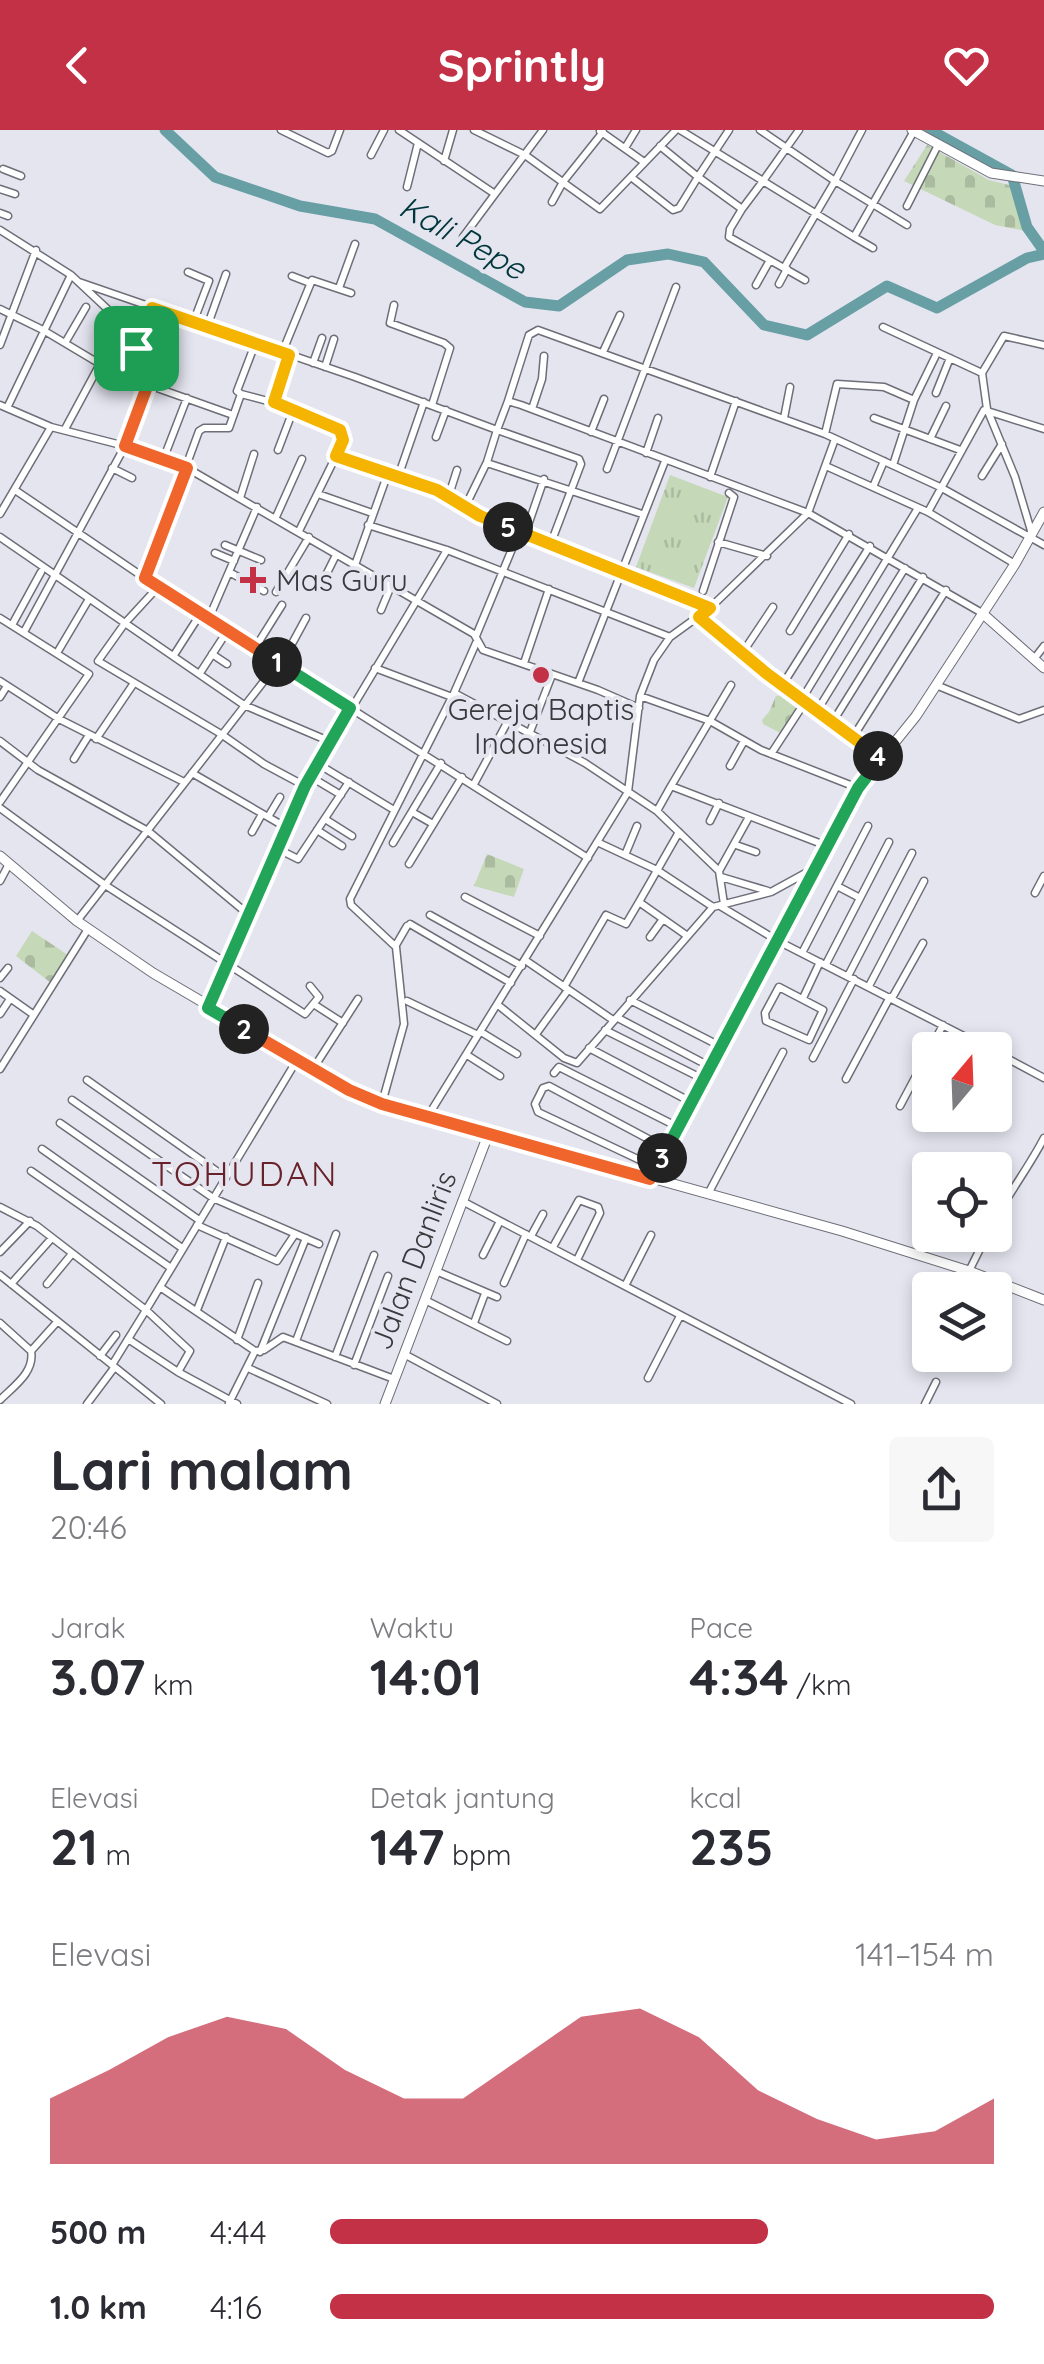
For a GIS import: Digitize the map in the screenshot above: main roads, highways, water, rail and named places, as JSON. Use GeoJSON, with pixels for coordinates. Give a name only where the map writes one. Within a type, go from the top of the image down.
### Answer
{"type":"FeatureCollection","features":[{"type":"Feature","properties":{"kind":"main road"},"geometry":{"type":"LineString","coordinates":[[913,130],[991,173],[1044,181]]}},
{"type":"Feature","properties":{"kind":"main road"},"geometry":{"type":"LineString","coordinates":[[646,1178],[667,1149],[858,788],[916,716],[1015,564],[1044,512]]}},
{"type":"Feature","properties":{"kind":"main road"},"geometry":{"type":"LineString","coordinates":[[982,614],[1044,668]]}},
{"type":"Feature","properties":{"kind":"main road"},"geometry":{"type":"LineString","coordinates":[[0,856],[88,929],[208,1008],[295,1064],[382,1104],[708,1194],[969,1272],[1044,1300]]}},
{"type":"Feature","properties":{"kind":"main road","name":"Jalan Danliris"},"geometry":{"type":"LineString","coordinates":[[388,1403],[488,1134]]}},
{"type":"Feature","properties":{"kind":"waterway","name":"Kali Pepe"},"geometry":{"type":"LineString","coordinates":[[165,130],[215,177],[300,206],[375,219],[525,302],[559,306],[627,260],[668,254],[704,262],[764,325],[807,335],[887,286],[937,308],[1027,258],[1044,254]]}},
{"type":"Feature","properties":{"kind":"waterway"},"geometry":{"type":"LineString","coordinates":[[930,130],[1012,175],[1027,227],[1044,251]]}},
{"type":"Feature","properties":{"kind":"place","name":"Mas Guru"},"geometry":{"type":"Point","coordinates":[253,580]}},
{"type":"Feature","properties":{"kind":"place","name":"Gereja Baptis Indonesia"},"geometry":{"type":"Point","coordinates":[541,675]}},
{"type":"Feature","properties":{"kind":"district","name":"TOHUDAN"},"geometry":{"type":"Point","coordinates":[245,1173]}}]}
